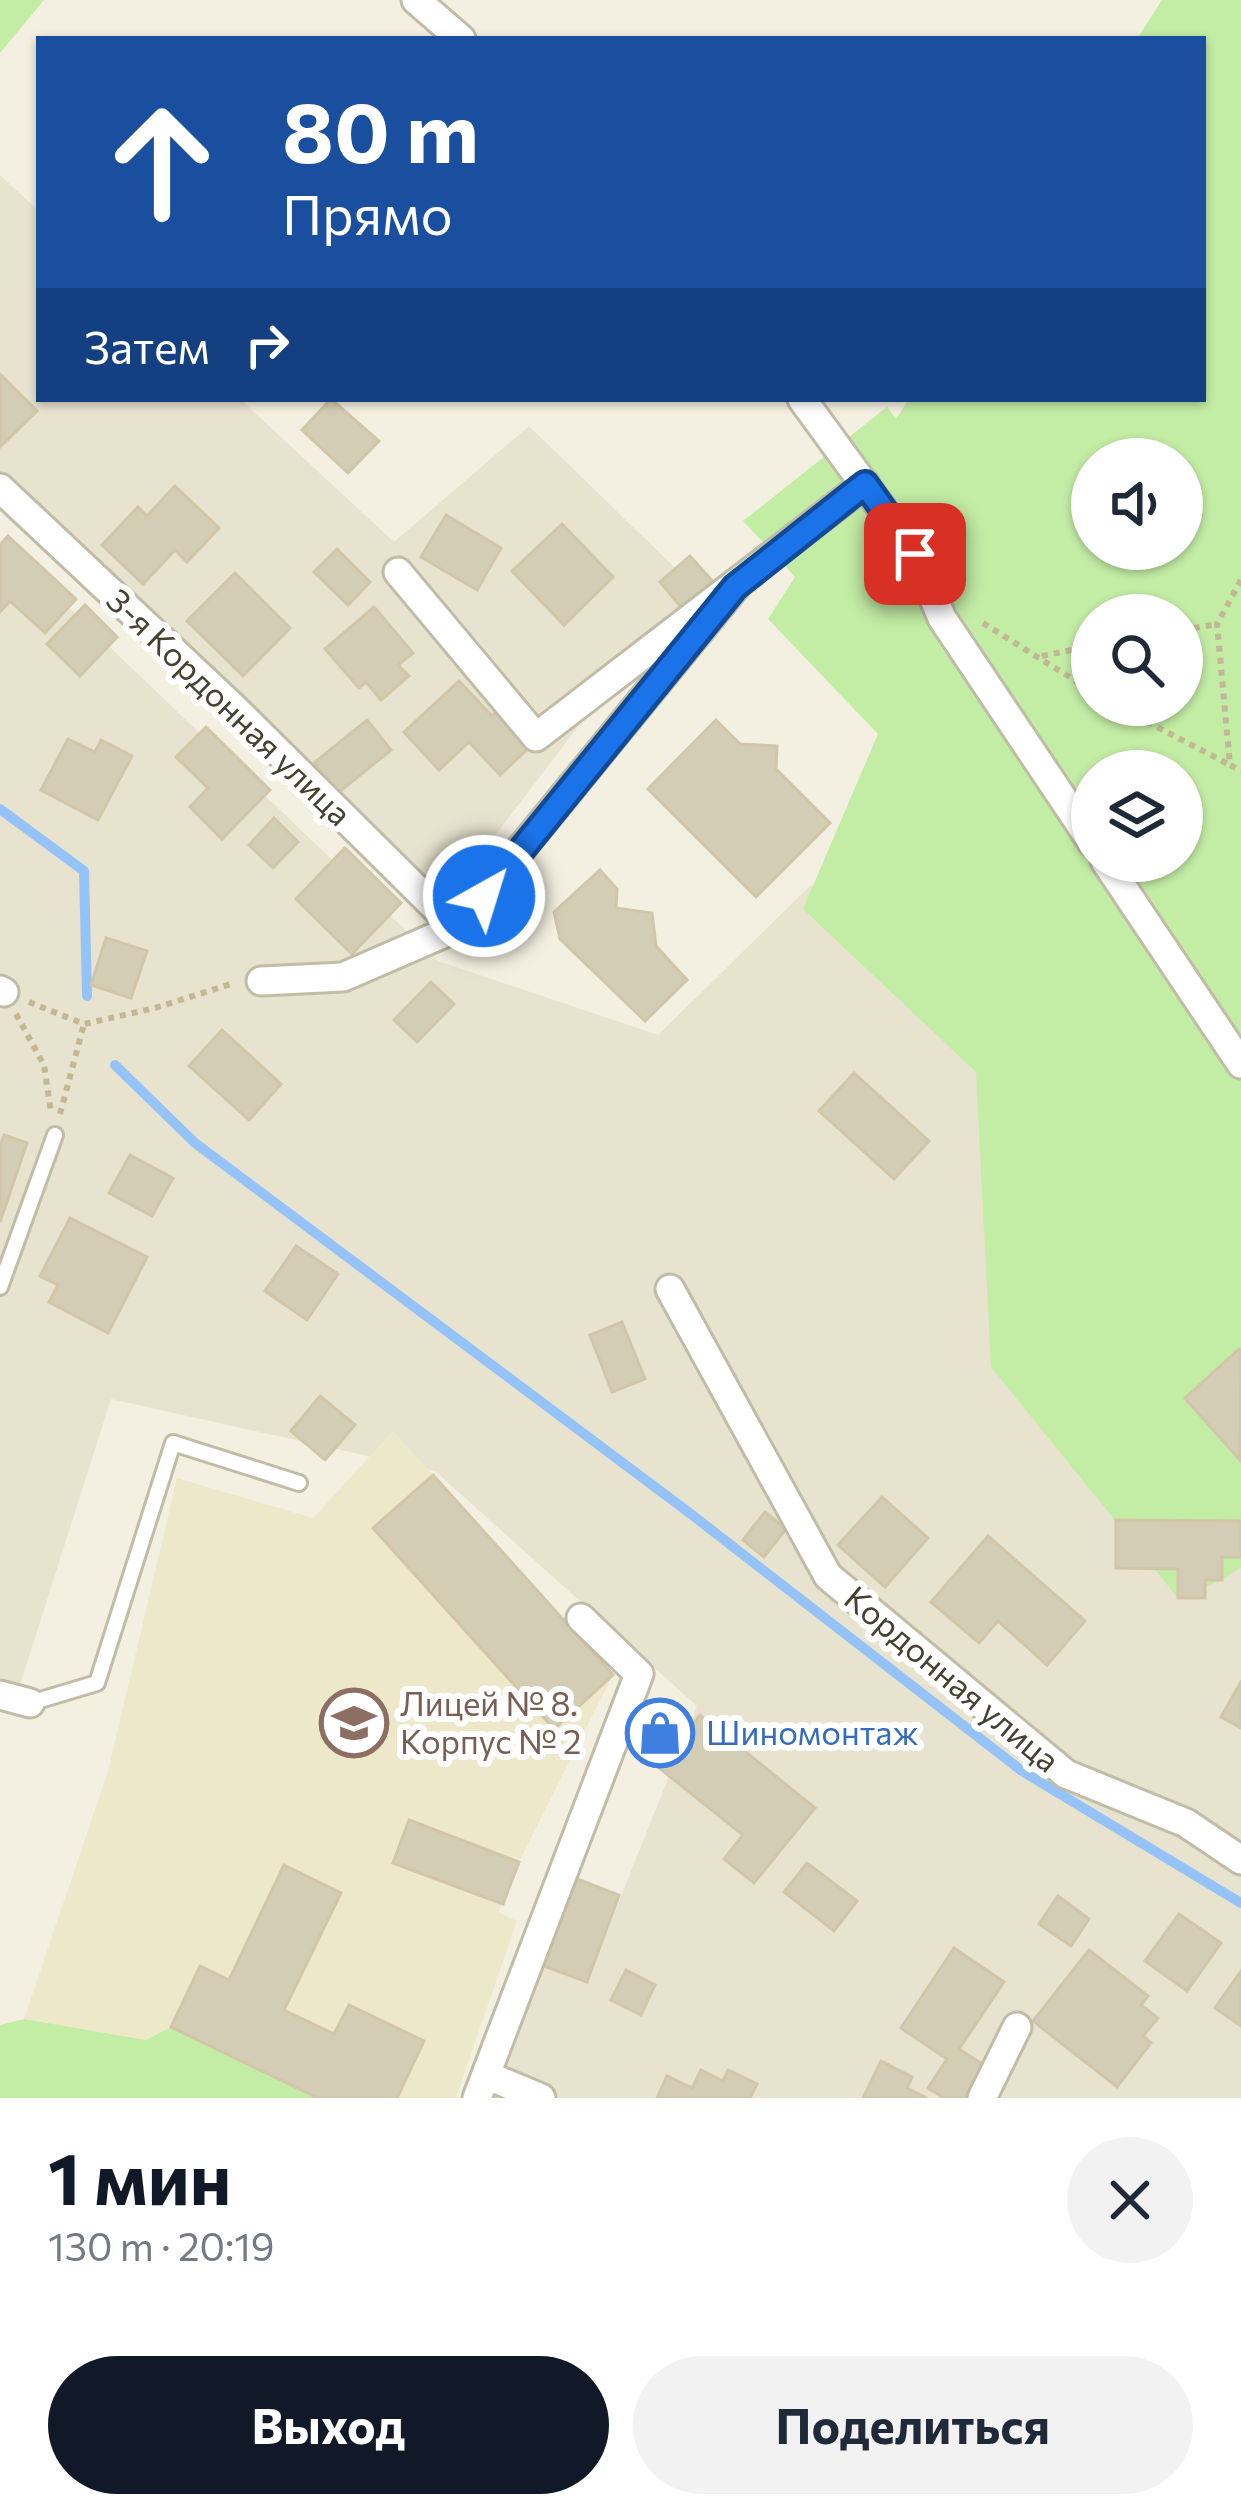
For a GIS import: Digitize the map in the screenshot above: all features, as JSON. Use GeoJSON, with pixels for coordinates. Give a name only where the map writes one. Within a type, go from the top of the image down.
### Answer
{"type":"FeatureCollection","features":[{"type":"Feature","properties":{"kind":"street"},"geometry":{"type":"LineString","coordinates":[[416,0],[457,36]]}},
{"type":"Feature","properties":{"kind":"street"},"geometry":{"type":"LineString","coordinates":[[804,402],[915,554],[942,618],[1071,811]]}},
{"type":"Feature","properties":{"kind":"street"},"geometry":{"type":"LineString","coordinates":[[398,572],[536,737],[865,484]]}},
{"type":"Feature","properties":{"kind":"street","name":"3-я Кордонная улица"},"geometry":{"type":"LineString","coordinates":[[0,488],[233,707],[456,928]]}},
{"type":"Feature","properties":{"kind":"street"},"geometry":{"type":"LineString","coordinates":[[261,981],[344,977],[456,928],[735,587]]}},
{"type":"Feature","properties":{"kind":"street"},"geometry":{"type":"LineString","coordinates":[[1119,882],[1241,1064]]}},
{"type":"Feature","properties":{"kind":"street","name":"Кордонная улица"},"geometry":{"type":"LineString","coordinates":[[670,1289],[828,1576],[1066,1774],[1186,1823],[1241,1860]]}},
{"type":"Feature","properties":{"kind":"street"},"geometry":{"type":"LineString","coordinates":[[541,2098],[482,2086],[639,1674],[581,1618]]}},
{"type":"Feature","properties":{"kind":"street"},"geometry":{"type":"LineString","coordinates":[[0,1695],[30,1702]]}},
{"type":"Feature","properties":{"kind":"street"},"geometry":{"type":"LineString","coordinates":[[982,2098],[1017,2027]]}},
{"type":"Feature","properties":{"kind":"lane"},"geometry":{"type":"LineString","coordinates":[[0,1287],[55,1135]]}},
{"type":"Feature","properties":{"kind":"lane"},"geometry":{"type":"LineString","coordinates":[[30,1702],[97,1683],[172,1443],[299,1483]]}},
{"type":"Feature","properties":{"kind":"path"},"geometry":{"type":"LineString","coordinates":[[1230,766],[1217,623],[1241,580]]}},
{"type":"Feature","properties":{"kind":"path"},"geometry":{"type":"LineString","coordinates":[[970,611],[984,625],[1071,677]]}},
{"type":"Feature","properties":{"kind":"path"},"geometry":{"type":"LineString","coordinates":[[1203,626],[1217,623]]}},
{"type":"Feature","properties":{"kind":"path"},"geometry":{"type":"LineString","coordinates":[[1038,656],[1071,650]]}},
{"type":"Feature","properties":{"kind":"path"},"geometry":{"type":"LineString","coordinates":[[1154,726],[1241,771]]}},
{"type":"Feature","properties":{"kind":"path"},"geometry":{"type":"LineString","coordinates":[[2,991],[84,1024],[155,1008],[228,983]]}},
{"type":"Feature","properties":{"kind":"path"},"geometry":{"type":"LineString","coordinates":[[2,991],[44,1065],[55,1135]]}},
{"type":"Feature","properties":{"kind":"path"},"geometry":{"type":"LineString","coordinates":[[55,1135],[84,1024]]}},
{"type":"Feature","properties":{"kind":"shaded area"},"geometry":{"type":"Polygon","coordinates":[[[0,175],[36,208],[36,402],[243,402],[394,542],[529,426],[701,593],[655,626],[442,905],[0,488],[0,175]]]}},
{"type":"Feature","properties":{"kind":"shaded area"},"geometry":{"type":"Polygon","coordinates":[[[0,542],[438,961],[658,1035],[811,885],[984,1037],[1241,1363],[1241,2098],[489,2098],[539,1964],[587,1981],[697,1706],[435,1471],[111,1399],[19,1688],[0,1683],[0,542]]]}},
{"type":"Feature","properties":{"kind":"shaded area","name":"Лицей № 8. Корпус № 2"},"geometry":{"type":"Polygon","coordinates":[[[393,1431],[613,1675],[519,1862],[499,1912],[517,1921],[456,2098],[318,2098],[171,2027],[146,2040],[24,2019],[108,1771],[177,1478],[313,1518],[393,1431]]]}},
{"type":"Feature","properties":{"kind":"green space"},"geometry":{"type":"Polygon","coordinates":[[[0,0],[44,0],[0,53],[0,0]]]}},
{"type":"Feature","properties":{"kind":"green space"},"geometry":{"type":"Polygon","coordinates":[[[1162,0],[1241,0],[1241,1567],[1178,1598],[991,1367],[976,1072],[803,909],[878,734],[768,619],[795,577],[743,521],[887,407],[896,419],[907,402],[1206,402],[1206,36],[1139,36],[1162,0]]]}},
{"type":"Feature","properties":{"kind":"green space"},"geometry":{"type":"Polygon","coordinates":[[[24,2019],[146,2040],[171,2027],[318,2098],[0,2098],[0,2025],[24,2019]]]}},
{"type":"Feature","properties":{"kind":"building"},"geometry":{"type":"Polygon","coordinates":[[[0,374],[37,411],[0,447],[0,374]]]}},
{"type":"Feature","properties":{"kind":"building"},"geometry":{"type":"Polygon","coordinates":[[[328,402],[334,402],[379,441],[348,473],[302,430],[328,402]]]}},
{"type":"Feature","properties":{"kind":"building"},"geometry":{"type":"Polygon","coordinates":[[[175,486],[219,528],[187,562],[175,550],[143,584],[102,545],[138,507],[147,516],[175,486]]]}},
{"type":"Feature","properties":{"kind":"building"},"geometry":{"type":"Polygon","coordinates":[[[446,515],[501,548],[477,590],[421,557],[446,515]]]}},
{"type":"Feature","properties":{"kind":"building"},"geometry":{"type":"Polygon","coordinates":[[[562,524],[613,577],[564,625],[512,571],[562,524]]]}},
{"type":"Feature","properties":{"kind":"building"},"geometry":{"type":"Polygon","coordinates":[[[8,536],[76,599],[45,633],[10,601],[0,612],[0,545],[8,536]]]}},
{"type":"Feature","properties":{"kind":"building"},"geometry":{"type":"Polygon","coordinates":[[[337,549],[370,582],[348,605],[314,572],[337,549]]]}},
{"type":"Feature","properties":{"kind":"building"},"geometry":{"type":"Polygon","coordinates":[[[690,556],[717,586],[686,613],[660,582],[690,556]]]}},
{"type":"Feature","properties":{"kind":"building"},"geometry":{"type":"Polygon","coordinates":[[[235,573],[290,628],[243,676],[187,621],[235,573]]]}},
{"type":"Feature","properties":{"kind":"building"},"geometry":{"type":"Polygon","coordinates":[[[85,605],[117,637],[80,676],[47,644],[85,605]]]}},
{"type":"Feature","properties":{"kind":"building"},"geometry":{"type":"Polygon","coordinates":[[[374,607],[413,653],[398,665],[409,676],[381,700],[366,682],[359,688],[325,649],[374,607]]]}},
{"type":"Feature","properties":{"kind":"building"},"geometry":{"type":"Polygon","coordinates":[[[459,681],[492,716],[501,707],[534,743],[500,775],[469,742],[439,770],[404,732],[459,681]]]}},
{"type":"Feature","properties":{"kind":"building"},"geometry":{"type":"Polygon","coordinates":[[[367,720],[391,750],[338,793],[314,763],[367,720]]]}},
{"type":"Feature","properties":{"kind":"building"},"geometry":{"type":"Polygon","coordinates":[[[716,720],[740,744],[777,746],[776,769],[830,823],[756,897],[648,789],[716,720]]]}},
{"type":"Feature","properties":{"kind":"building"},"geometry":{"type":"Polygon","coordinates":[[[206,727],[270,790],[222,839],[190,807],[208,788],[176,757],[206,727]]]}},
{"type":"Feature","properties":{"kind":"building"},"geometry":{"type":"Polygon","coordinates":[[[68,739],[95,752],[101,740],[132,756],[98,820],[41,790],[68,739]]]}},
{"type":"Feature","properties":{"kind":"building"},"geometry":{"type":"Polygon","coordinates":[[[274,818],[298,842],[273,868],[249,845],[274,818]]]}},
{"type":"Feature","properties":{"kind":"building"},"geometry":{"type":"Polygon","coordinates":[[[345,848],[401,903],[352,954],[296,899],[345,848]]]}},
{"type":"Feature","properties":{"kind":"building"},"geometry":{"type":"Polygon","coordinates":[[[600,870],[617,889],[616,908],[652,913],[656,946],[687,980],[645,1021],[560,939],[554,912],[600,870]]]}},
{"type":"Feature","properties":{"kind":"building"},"geometry":{"type":"Polygon","coordinates":[[[106,938],[147,951],[131,998],[91,985],[106,938]]]}},
{"type":"Feature","properties":{"kind":"building"},"geometry":{"type":"Polygon","coordinates":[[[431,982],[454,1004],[417,1042],[394,1020],[431,982]]]}},
{"type":"Feature","properties":{"kind":"building"},"geometry":{"type":"Polygon","coordinates":[[[222,1030],[281,1084],[249,1120],[189,1066],[222,1030]]]}},
{"type":"Feature","properties":{"kind":"building"},"geometry":{"type":"Polygon","coordinates":[[[854,1073],[929,1141],[894,1179],[819,1111],[854,1073]]]}},
{"type":"Feature","properties":{"kind":"building"},"geometry":{"type":"Polygon","coordinates":[[[4,1135],[27,1143],[0,1222],[0,1147],[4,1135]]]}},
{"type":"Feature","properties":{"kind":"building"},"geometry":{"type":"Polygon","coordinates":[[[130,1155],[173,1178],[152,1216],[109,1193],[130,1155]]]}},
{"type":"Feature","properties":{"kind":"building"},"geometry":{"type":"Polygon","coordinates":[[[70,1218],[147,1257],[108,1333],[49,1302],[58,1285],[40,1276],[70,1218]]]}},
{"type":"Feature","properties":{"kind":"building"},"geometry":{"type":"Polygon","coordinates":[[[296,1246],[338,1274],[307,1320],[265,1291],[296,1246]]]}},
{"type":"Feature","properties":{"kind":"building"},"geometry":{"type":"Polygon","coordinates":[[[622,1322],[645,1379],[612,1392],[590,1335],[622,1322]]]}},
{"type":"Feature","properties":{"kind":"building"},"geometry":{"type":"Polygon","coordinates":[[[1241,1351],[1240,1460],[1185,1398],[1241,1351]]]}},
{"type":"Feature","properties":{"kind":"building"},"geometry":{"type":"Polygon","coordinates":[[[320,1396],[355,1425],[325,1460],[291,1431],[320,1396]]]}},
{"type":"Feature","properties":{"kind":"building"},"geometry":{"type":"Polygon","coordinates":[[[433,1475],[613,1675],[554,1729],[373,1528],[433,1475]]]}},
{"type":"Feature","properties":{"kind":"building"},"geometry":{"type":"Polygon","coordinates":[[[882,1497],[928,1538],[885,1587],[838,1545],[882,1497]]]}},
{"type":"Feature","properties":{"kind":"building"},"geometry":{"type":"Polygon","coordinates":[[[765,1512],[786,1529],[764,1557],[743,1540],[765,1512]]]}},
{"type":"Feature","properties":{"kind":"building"},"geometry":{"type":"Polygon","coordinates":[[[1116,1520],[1241,1521],[1241,1557],[1222,1557],[1222,1580],[1205,1580],[1205,1598],[1178,1598],[1178,1569],[1116,1568],[1116,1520]]]}},
{"type":"Feature","properties":{"kind":"building"},"geometry":{"type":"Polygon","coordinates":[[[988,1536],[1085,1621],[1047,1665],[998,1621],[979,1643],[931,1602],[988,1536]]]}},
{"type":"Feature","properties":{"kind":"building"},"geometry":{"type":"Polygon","coordinates":[[[1241,1682],[1241,1728],[1221,1717],[1241,1682]]]}},
{"type":"Feature","properties":{"kind":"building","name":"Шиномонтаж"},"geometry":{"type":"Polygon","coordinates":[[[652,1708],[682,1726],[670,1752],[638,1740],[652,1708]]]}},
{"type":"Feature","properties":{"kind":"building"},"geometry":{"type":"Polygon","coordinates":[[[700,1715],[815,1808],[754,1883],[724,1859],[743,1835],[658,1767],[700,1715]]]}},
{"type":"Feature","properties":{"kind":"building"},"geometry":{"type":"Polygon","coordinates":[[[409,1820],[519,1862],[503,1904],[393,1863],[409,1820]]]}},
{"type":"Feature","properties":{"kind":"building"},"geometry":{"type":"Polygon","coordinates":[[[807,1863],[857,1901],[834,1931],[784,1892],[807,1863]]]}},
{"type":"Feature","properties":{"kind":"building"},"geometry":{"type":"Polygon","coordinates":[[[284,1865],[341,1893],[284,2010],[334,2034],[349,2005],[424,2041],[397,2098],[318,2098],[171,2027],[200,1966],[229,1980],[284,1865]]]}},
{"type":"Feature","properties":{"kind":"building"},"geometry":{"type":"Polygon","coordinates":[[[572,1877],[619,1895],[587,1982],[539,1964],[572,1877]]]}},
{"type":"Feature","properties":{"kind":"building"},"geometry":{"type":"Polygon","coordinates":[[[1058,1896],[1089,1919],[1071,1946],[1039,1924],[1058,1896]]]}},
{"type":"Feature","properties":{"kind":"building"},"geometry":{"type":"Polygon","coordinates":[[[1179,1914],[1221,1943],[1187,1991],[1145,1961],[1179,1914]]]}},
{"type":"Feature","properties":{"kind":"building"},"geometry":{"type":"Polygon","coordinates":[[[954,1948],[1004,1982],[959,2049],[985,2066],[964,2098],[944,2098],[928,2088],[947,2059],[901,2028],[954,1948]]]}},
{"type":"Feature","properties":{"kind":"building"},"geometry":{"type":"Polygon","coordinates":[[[1089,1950],[1148,1996],[1141,2005],[1158,2018],[1143,2036],[1151,2043],[1117,2087],[1033,2021],[1089,1950]]]}},
{"type":"Feature","properties":{"kind":"building"},"geometry":{"type":"Polygon","coordinates":[[[626,1970],[655,1985],[641,2015],[611,2000],[626,1970]]]}},
{"type":"Feature","properties":{"kind":"building"},"geometry":{"type":"Polygon","coordinates":[[[1241,1971],[1241,2026],[1215,2008],[1241,1971]]]}},
{"type":"Feature","properties":{"kind":"building"},"geometry":{"type":"Polygon","coordinates":[[[881,2061],[912,2077],[907,2088],[927,2098],[863,2098],[881,2061]]]}},
{"type":"Feature","properties":{"kind":"building"},"geometry":{"type":"Polygon","coordinates":[[[701,2070],[723,2081],[728,2070],[757,2084],[750,2098],[657,2098],[667,2076],[692,2088],[701,2070]]]}},
{"type":"Feature","properties":{"kind":"waterway"},"geometry":{"type":"LineString","coordinates":[[0,809],[84,871],[87,996]]}},
{"type":"Feature","properties":{"kind":"waterway"},"geometry":{"type":"LineString","coordinates":[[115,1065],[195,1143],[687,1511],[1022,1771],[1241,1903]]}},
{"type":"Feature","properties":{"kind":"place","name":"Лицей № 8. Корпус № 2"},"geometry":{"type":"Point","coordinates":[354,1723]}},
{"type":"Feature","properties":{"kind":"place","name":"Шиномонтаж"},"geometry":{"type":"Point","coordinates":[660,1733]}},
{"type":"Feature","properties":{"kind":"route"},"geometry":{"type":"LineString","coordinates":[[484,896],[735,587],[865,484],[915,554]]}}]}
